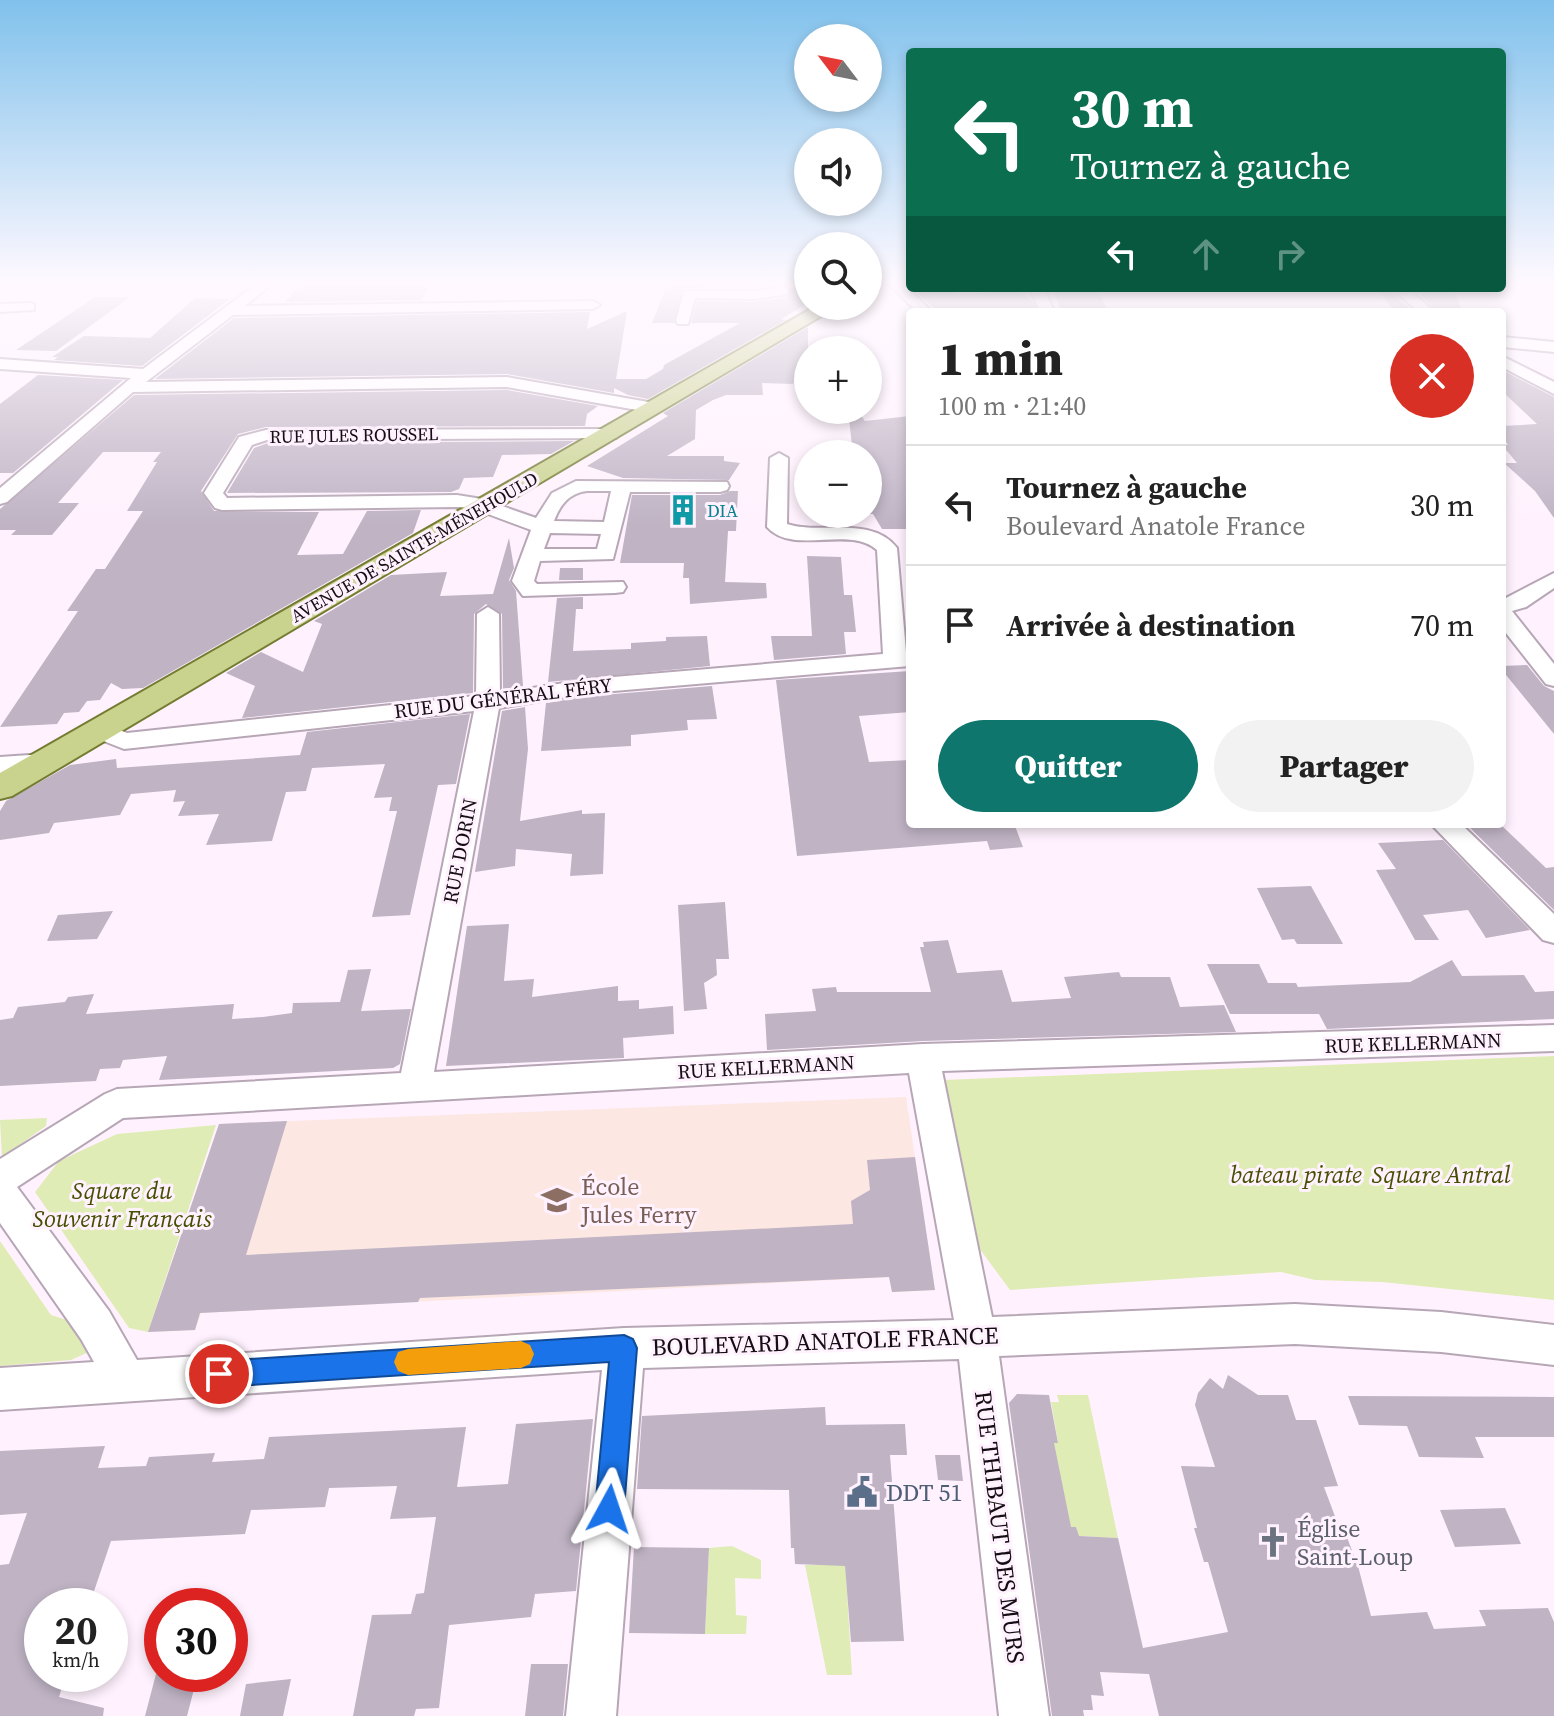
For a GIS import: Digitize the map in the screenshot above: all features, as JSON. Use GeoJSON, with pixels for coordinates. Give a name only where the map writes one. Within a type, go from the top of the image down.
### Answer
{"type":"FeatureCollection","features":[{"type":"Feature","properties":{"kind":"main road","name":"AVENUE DE SAINTE-MÉNEHOULD"},"geometry":{"type":"LineString","coordinates":[[0,788],[728,365]]}},
{"type":"Feature","properties":{"kind":"street"},"geometry":{"type":"LineString","coordinates":[[16,365],[149,374]]}},
{"type":"Feature","properties":{"kind":"street"},"geometry":{"type":"LineString","coordinates":[[0,498],[42,459],[160,365]]}},
{"type":"Feature","properties":{"kind":"street"},"geometry":{"type":"LineString","coordinates":[[1510,365],[1554,389]]}},
{"type":"Feature","properties":{"kind":"street"},"geometry":{"type":"LineString","coordinates":[[131,387],[507,382],[654,408]]}},
{"type":"Feature","properties":{"kind":"street","name":"RUE JULES ROUSSEL"},"geometry":{"type":"LineString","coordinates":[[493,502],[222,504],[213,493],[245,441],[266,435],[610,434]]}},
{"type":"Feature","properties":{"kind":"street"},"geometry":{"type":"LineString","coordinates":[[779,458],[777,527],[793,535],[867,535],[881,539],[887,548],[903,660]]}},
{"type":"Feature","properties":{"kind":"street"},"geometry":{"type":"LineString","coordinates":[[532,555],[606,555],[622,486]]}},
{"type":"Feature","properties":{"kind":"street"},"geometry":{"type":"LineString","coordinates":[[615,587],[531,591],[523,581],[545,520],[563,494],[575,487],[720,486]]}},
{"type":"Feature","properties":{"kind":"street"},"geometry":{"type":"LineString","coordinates":[[493,502],[545,520],[612,528]]}},
{"type":"Feature","properties":{"kind":"street"},"geometry":{"type":"LineString","coordinates":[[1506,606],[1518,602],[1554,579]]}},
{"type":"Feature","properties":{"kind":"street","name":"RUE DORIN"},"geometry":{"type":"LineString","coordinates":[[415,1086],[488,702],[488,614]]}},
{"type":"Feature","properties":{"kind":"street"},"geometry":{"type":"LineString","coordinates":[[1506,618],[1554,679]]}},
{"type":"Feature","properties":{"kind":"street","name":"RUE DU GÉNÉRAL FÉRY"},"geometry":{"type":"LineString","coordinates":[[100,730],[124,741],[488,702],[590,686],[903,660]]}},
{"type":"Feature","properties":{"kind":"street"},"geometry":{"type":"LineString","coordinates":[[0,765],[44,762]]}},
{"type":"Feature","properties":{"kind":"street"},"geometry":{"type":"LineString","coordinates":[[1449,828],[1554,932]]}},
{"type":"Feature","properties":{"kind":"street","name":"RUE KELLERMANN"},"geometry":{"type":"LineString","coordinates":[[0,1179],[117,1104],[923,1058],[1554,1038]]}},
{"type":"Feature","properties":{"kind":"street","name":"RUE THIBAUT DES MURS"},"geometry":{"type":"LineString","coordinates":[[923,1058],[977,1339],[1024,1716]]}},
{"type":"Feature","properties":{"kind":"street"},"geometry":{"type":"LineString","coordinates":[[0,1193],[95,1325],[126,1380]]}},
{"type":"Feature","properties":{"kind":"street","name":"BOULEVARD ANATOLE FRANCE"},"geometry":{"type":"LineString","coordinates":[[0,1389],[624,1348],[977,1339],[1013,1334],[1295,1324],[1441,1332],[1554,1345]]}},
{"type":"Feature","properties":{"kind":"street"},"geometry":{"type":"LineString","coordinates":[[591,1716],[624,1348]]}},
{"type":"Feature","properties":{"kind":"shaded area","name":"École Jules Ferry"},"geometry":{"type":"Polygon","coordinates":[[[906,1097],[935,1290],[892,1292],[890,1277],[201,1313],[195,1330],[148,1332],[219,1124],[906,1097]]]}},
{"type":"Feature","properties":{"kind":"green space","name":"Square Antral"},"geometry":{"type":"Polygon","coordinates":[[[1554,1056],[1554,1300],[1382,1282],[1315,1280],[1281,1272],[1010,1290],[976,1244],[943,1080],[1554,1056]]]}},
{"type":"Feature","properties":{"kind":"green space"},"geometry":{"type":"Polygon","coordinates":[[[47,1118],[46,1126],[2,1157],[0,1120],[47,1118]]]}},
{"type":"Feature","properties":{"kind":"green space","name":"Square du Souvenir Français"},"geometry":{"type":"Polygon","coordinates":[[[216,1125],[148,1332],[129,1328],[35,1192],[59,1161],[117,1134],[216,1125]]]}},
{"type":"Feature","properties":{"kind":"green space","name":"Square du Souvenir Français"},"geometry":{"type":"Polygon","coordinates":[[[0,1241],[51,1315],[73,1322],[91,1351],[71,1360],[0,1366],[0,1241]]]}},
{"type":"Feature","properties":{"kind":"green space"},"geometry":{"type":"Polygon","coordinates":[[[1057,1395],[1088,1395],[1118,1538],[1078,1536],[1076,1527],[1059,1527],[1054,1443],[1058,1442],[1051,1402],[1059,1402],[1057,1395]]]}},
{"type":"Feature","properties":{"kind":"green space"},"geometry":{"type":"Polygon","coordinates":[[[732,1546],[761,1560],[761,1579],[735,1578],[736,1615],[747,1616],[746,1634],[705,1634],[709,1548],[732,1546]]]}},
{"type":"Feature","properties":{"kind":"green space"},"geometry":{"type":"Polygon","coordinates":[[[845,1560],[852,1675],[827,1675],[805,1565],[833,1565],[845,1560]]]}},
{"type":"Feature","properties":{"kind":"building"},"geometry":{"type":"Polygon","coordinates":[[[173,365],[618,365],[616,379],[646,379],[663,369],[664,365],[707,365],[648,399],[614,388],[614,393],[507,374],[155,379],[173,365]]]}},
{"type":"Feature","properties":{"kind":"building"},"geometry":{"type":"Polygon","coordinates":[[[744,365],[794,365],[793,384],[762,383],[763,395],[726,395],[696,410],[695,439],[667,456],[724,456],[724,461],[740,463],[729,480],[623,478],[587,466],[668,416],[663,413],[744,365]]]}},
{"type":"Feature","properties":{"kind":"building"},"geometry":{"type":"Polygon","coordinates":[[[1506,372],[1554,397],[1554,518],[1535,491],[1506,465],[1517,463],[1506,450],[1506,426],[1537,424],[1506,395],[1506,372]]]}},
{"type":"Feature","properties":{"kind":"building"},"geometry":{"type":"Polygon","coordinates":[[[38,375],[123,380],[13,473],[0,473],[0,404],[38,375]]]}},
{"type":"Feature","properties":{"kind":"building"},"geometry":{"type":"Polygon","coordinates":[[[507,390],[598,406],[587,414],[585,426],[266,427],[238,434],[201,491],[214,511],[319,512],[297,555],[343,554],[367,511],[421,510],[413,533],[143,688],[122,689],[111,683],[100,700],[87,701],[79,712],[64,713],[57,724],[0,727],[78,611],[67,611],[96,569],[105,569],[143,511],[127,511],[161,452],[103,452],[58,503],[79,503],[52,535],[11,535],[16,530],[0,530],[0,509],[134,395],[507,390]]]}},
{"type":"Feature","properties":{"kind":"building"},"geometry":{"type":"Polygon","coordinates":[[[906,416],[906,529],[882,529],[882,440],[851,440],[850,424],[882,424],[882,419],[906,416]]]}},
{"type":"Feature","properties":{"kind":"building"},"geometry":{"type":"Polygon","coordinates":[[[574,441],[551,454],[502,455],[493,477],[464,478],[459,489],[451,492],[227,493],[254,448],[268,443],[574,441]]]}},
{"type":"Feature","properties":{"kind":"building"},"geometry":{"type":"Polygon","coordinates":[[[738,491],[736,531],[728,531],[725,582],[766,583],[767,598],[690,604],[689,578],[683,578],[684,563],[620,563],[632,495],[720,495],[738,491]]]}},
{"type":"Feature","properties":{"kind":"building"},"geometry":{"type":"Polygon","coordinates":[[[509,538],[514,568],[509,580],[516,591],[523,686],[503,690],[502,614],[486,604],[474,614],[473,693],[242,718],[255,686],[226,673],[261,652],[303,672],[322,624],[314,621],[391,575],[447,572],[440,596],[493,594],[509,538]]]}},
{"type":"Feature","properties":{"kind":"building"},"geometry":{"type":"Polygon","coordinates":[[[807,556],[841,557],[844,595],[852,595],[856,632],[844,632],[846,654],[774,660],[771,636],[812,636],[807,556]]]}},
{"type":"Feature","properties":{"kind":"building"},"geometry":{"type":"Polygon","coordinates":[[[560,568],[583,568],[583,580],[559,580],[560,568]]]}},
{"type":"Feature","properties":{"kind":"building"},"geometry":{"type":"Polygon","coordinates":[[[583,597],[583,609],[576,609],[573,651],[631,649],[631,643],[666,641],[666,637],[707,636],[710,666],[548,682],[557,598],[583,597]]]}},
{"type":"Feature","properties":{"kind":"building"},"geometry":{"type":"Polygon","coordinates":[[[1527,665],[1544,686],[1554,691],[1554,734],[1506,675],[1506,666],[1527,665]]]}},
{"type":"Feature","properties":{"kind":"building"},"geometry":{"type":"Polygon","coordinates":[[[906,671],[906,712],[859,716],[869,762],[906,760],[906,828],[1016,828],[1023,847],[990,850],[987,841],[797,856],[776,680],[906,671]]]}},
{"type":"Feature","properties":{"kind":"building"},"geometry":{"type":"Polygon","coordinates":[[[712,686],[717,719],[687,720],[688,730],[631,735],[631,746],[541,751],[546,703],[590,696],[712,686]]]}},
{"type":"Feature","properties":{"kind":"building"},"geometry":{"type":"Polygon","coordinates":[[[525,707],[528,749],[520,821],[582,810],[582,814],[605,813],[603,874],[570,876],[572,854],[516,849],[515,866],[475,872],[502,711],[525,707]]]}},
{"type":"Feature","properties":{"kind":"building"},"geometry":{"type":"Polygon","coordinates":[[[470,714],[456,784],[438,785],[410,915],[372,917],[397,811],[389,811],[392,797],[374,798],[385,764],[312,768],[306,791],[286,792],[272,841],[206,845],[219,814],[178,816],[185,801],[173,802],[176,790],[131,794],[120,815],[54,823],[49,833],[0,840],[0,811],[6,801],[70,765],[116,759],[117,768],[300,755],[307,732],[470,714]]]}},
{"type":"Feature","properties":{"kind":"building"},"geometry":{"type":"Polygon","coordinates":[[[1470,828],[1504,828],[1546,868],[1554,867],[1554,910],[1470,828]]]}},
{"type":"Feature","properties":{"kind":"building"},"geometry":{"type":"Polygon","coordinates":[[[1443,840],[1530,930],[1486,938],[1468,910],[1423,915],[1439,940],[1415,940],[1376,870],[1396,869],[1378,843],[1443,840]]]}},
{"type":"Feature","properties":{"kind":"building"},"geometry":{"type":"Polygon","coordinates":[[[1311,886],[1343,944],[1297,944],[1294,939],[1282,940],[1257,888],[1311,886]]]}},
{"type":"Feature","properties":{"kind":"building"},"geometry":{"type":"Polygon","coordinates":[[[725,902],[729,959],[716,959],[717,975],[704,983],[707,1009],[684,1011],[678,905],[725,902]]]}},
{"type":"Feature","properties":{"kind":"building"},"geometry":{"type":"Polygon","coordinates":[[[113,911],[97,939],[47,941],[58,915],[113,911]]]}},
{"type":"Feature","properties":{"kind":"building"},"geometry":{"type":"Polygon","coordinates":[[[509,924],[504,981],[534,979],[532,997],[618,986],[618,1001],[639,1000],[639,1009],[673,1006],[674,1034],[623,1038],[624,1058],[446,1066],[467,926],[509,924]]]}},
{"type":"Feature","properties":{"kind":"building"},"geometry":{"type":"Polygon","coordinates":[[[948,940],[957,973],[1002,970],[1012,1002],[1071,998],[1064,977],[1119,972],[1121,977],[1170,977],[1180,1007],[1224,1005],[1236,1032],[923,1041],[767,1050],[765,1014],[816,1011],[812,989],[836,987],[837,992],[931,992],[920,947],[924,947],[923,942],[948,940]]]}},
{"type":"Feature","properties":{"kind":"building"},"geometry":{"type":"Polygon","coordinates":[[[1452,960],[1462,976],[1524,975],[1535,992],[1554,991],[1554,1019],[1327,1029],[1319,1014],[1230,1014],[1207,964],[1259,964],[1268,983],[1296,983],[1298,987],[1410,982],[1452,960]]]}},
{"type":"Feature","properties":{"kind":"building"},"geometry":{"type":"Polygon","coordinates":[[[371,969],[361,1011],[411,1009],[400,1064],[393,1068],[159,1080],[167,1056],[123,1060],[120,1068],[100,1069],[96,1081],[0,1086],[0,1020],[13,1018],[18,1007],[65,1002],[68,997],[94,994],[86,1014],[234,1004],[232,1019],[263,1017],[292,1013],[293,1003],[340,1002],[348,970],[371,969]]]}},
{"type":"Feature","properties":{"kind":"building"},"geometry":{"type":"Polygon","coordinates":[[[287,1121],[246,1255],[853,1224],[851,1201],[870,1190],[867,1160],[915,1157],[935,1290],[892,1292],[889,1277],[420,1298],[418,1302],[200,1313],[195,1330],[148,1332],[219,1124],[287,1121]]]}},
{"type":"Feature","properties":{"kind":"building"},"geometry":{"type":"Polygon","coordinates":[[[1228,1375],[1258,1395],[1288,1395],[1296,1420],[1316,1420],[1338,1486],[1324,1487],[1358,1566],[1371,1616],[1427,1612],[1434,1629],[1486,1626],[1479,1610],[1548,1608],[1554,1622],[1554,1716],[1159,1716],[1149,1674],[1100,1672],[1104,1696],[1091,1695],[1093,1710],[1083,1710],[1084,1716],[1052,1716],[1009,1403],[1017,1394],[1049,1395],[1058,1443],[1054,1443],[1071,1527],[1076,1527],[1079,1536],[1118,1538],[1143,1648],[1228,1632],[1208,1562],[1204,1562],[1194,1528],[1197,1528],[1181,1466],[1215,1467],[1195,1405],[1198,1393],[1210,1378],[1223,1389],[1228,1375]]]}},
{"type":"Feature","properties":{"kind":"building"},"geometry":{"type":"Polygon","coordinates":[[[1348,1396],[1554,1397],[1554,1437],[1475,1437],[1484,1458],[1419,1457],[1407,1426],[1359,1425],[1348,1396]]]}},
{"type":"Feature","properties":{"kind":"building"},"geometry":{"type":"Polygon","coordinates":[[[825,1407],[826,1425],[905,1424],[907,1455],[890,1455],[904,1641],[851,1642],[845,1566],[795,1564],[794,1548],[791,1548],[789,1490],[637,1489],[642,1416],[825,1407]]]}},
{"type":"Feature","properties":{"kind":"building"},"geometry":{"type":"Polygon","coordinates":[[[593,1419],[576,1591],[535,1594],[531,1617],[449,1625],[439,1708],[416,1709],[414,1716],[353,1716],[372,1615],[411,1614],[416,1594],[424,1593],[436,1517],[390,1519],[397,1486],[329,1488],[325,1507],[251,1510],[245,1534],[111,1541],[95,1588],[24,1588],[24,1692],[61,1692],[59,1697],[104,1708],[103,1716],[0,1716],[0,1565],[9,1564],[27,1513],[0,1515],[0,1451],[105,1446],[98,1468],[146,1466],[149,1457],[215,1453],[212,1462],[264,1459],[269,1437],[466,1427],[457,1487],[508,1484],[516,1424],[593,1419]]]}},
{"type":"Feature","properties":{"kind":"building"},"geometry":{"type":"Polygon","coordinates":[[[935,1455],[960,1455],[963,1481],[938,1480],[935,1455]]]}},
{"type":"Feature","properties":{"kind":"building"},"geometry":{"type":"Polygon","coordinates":[[[1505,1508],[1521,1544],[1455,1547],[1440,1510],[1505,1508]]]}},
{"type":"Feature","properties":{"kind":"building"},"geometry":{"type":"Polygon","coordinates":[[[634,1547],[709,1548],[705,1634],[629,1633],[634,1547]]]}},
{"type":"Feature","properties":{"kind":"building"},"geometry":{"type":"Polygon","coordinates":[[[531,1664],[568,1664],[563,1716],[525,1716],[531,1664]]]}},
{"type":"Feature","properties":{"kind":"building"},"geometry":{"type":"Polygon","coordinates":[[[291,1679],[283,1716],[240,1716],[248,1684],[291,1679]]]}},
{"type":"Feature","properties":{"kind":"building"},"geometry":{"type":"Polygon","coordinates":[[[151,1692],[193,1692],[187,1716],[145,1716],[151,1692]]]}},
{"type":"Feature","properties":{"kind":"slow traffic"},"geometry":{"type":"LineString","coordinates":[[408,1362],[521,1354]]}},
{"type":"Feature","properties":{"kind":"place","name":"DIA"},"geometry":{"type":"Point","coordinates":[683,510]}},
{"type":"Feature","properties":{"kind":"place","name":"École Jules Ferry"},"geometry":{"type":"Point","coordinates":[557,1200]}},
{"type":"Feature","properties":{"kind":"place","name":"DDT 51"},"geometry":{"type":"Point","coordinates":[862,1492]}},
{"type":"Feature","properties":{"kind":"place","name":"Église Saint-Loup"},"geometry":{"type":"Point","coordinates":[1273,1542]}},
{"type":"Feature","properties":{"kind":"route"},"geometry":{"type":"LineString","coordinates":[[219,1374],[624,1348],[609,1509]]}},
{"type":"Feature","properties":{"kind":"park label","name":"bateau pirate"},"geometry":{"type":"Point","coordinates":[1296,1174]}}]}
